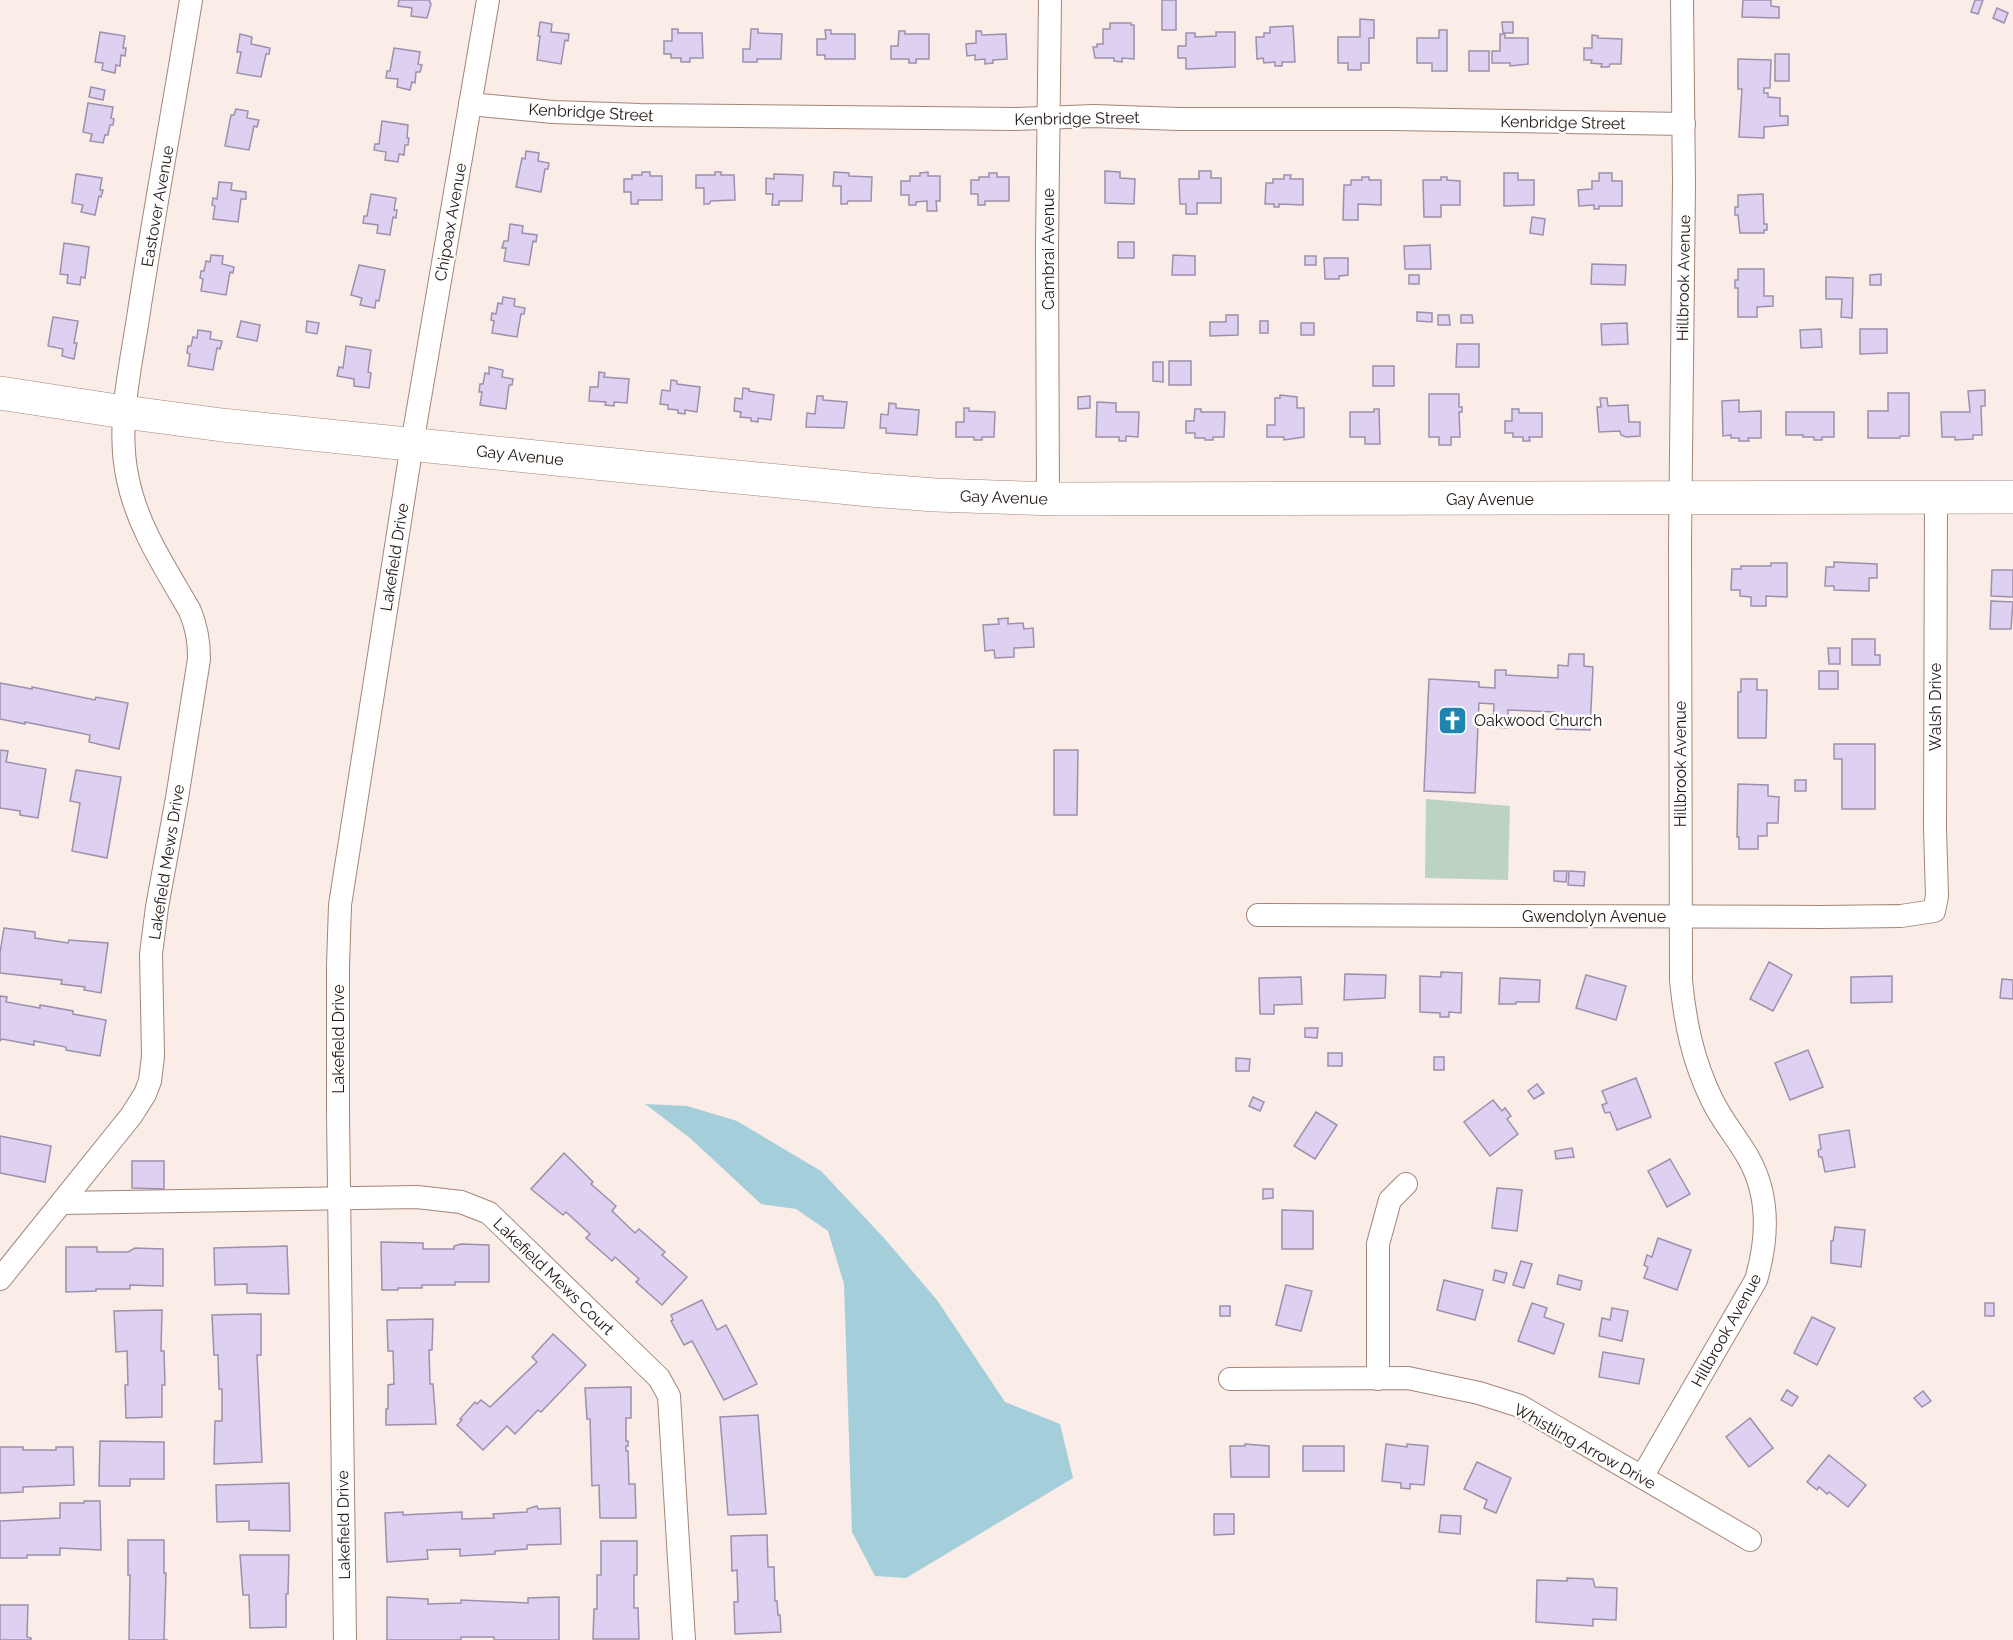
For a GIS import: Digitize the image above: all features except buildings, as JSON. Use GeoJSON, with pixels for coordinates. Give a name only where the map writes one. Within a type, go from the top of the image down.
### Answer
{"type":"FeatureCollection","features":[{"type":"Feature","properties":{"kind":"street","name":"Eastover Avenue"},"geometry":{"type":"LineString","coordinates":[[124,412],[191,0]]}},
{"type":"Feature","properties":{"kind":"street","name":"Chipoax Avenue"},"geometry":{"type":"LineString","coordinates":[[411,444],[488,0]]}},
{"type":"Feature","properties":{"kind":"street","name":"Cambrai Avenue"},"geometry":{"type":"LineString","coordinates":[[1048,498],[1050,0]]}},
{"type":"Feature","properties":{"kind":"street","name":"Hillbrook Avenue"},"geometry":{"type":"LineString","coordinates":[[1642,1478],[1756,1280],[1763,1256],[1766,1215],[1761,1191],[1750,1160],[1713,1103],[1700,1073],[1689,1042],[1681,980],[1684,124],[1682,0]]}},
{"type":"Feature","properties":{"kind":"street","name":"Kenbridge Street"},"geometry":{"type":"LineString","coordinates":[[470,104],[553,112],[640,116],[1016,119],[1094,116],[1179,119],[1393,119],[1684,124]]}},
{"type":"Feature","properties":{"kind":"street","name":"Gay Avenue"},"geometry":{"type":"LineString","coordinates":[[0,393],[124,412],[411,444],[935,495],[1048,498],[2013,497]]}},
{"type":"Feature","properties":{"kind":"street","name":"Lakefield Mews Drive"},"geometry":{"type":"LineString","coordinates":[[0,1279],[131,1116],[145,1095],[150,1081],[153,1056],[151,954],[199,659],[200,640],[197,627],[144,528],[128,481],[124,460],[124,412]]}},
{"type":"Feature","properties":{"kind":"street","name":"Lakefield Drive"},"geometry":{"type":"LineString","coordinates":[[345,1640],[338,966],[340,905],[411,444]]}},
{"type":"Feature","properties":{"kind":"street","name":"Walsh Drive"},"geometry":{"type":"LineString","coordinates":[[1930,913],[1934,911],[1937,896],[1935,828],[1936,497]]}},
{"type":"Feature","properties":{"kind":"street","name":"Gwendolyn Avenue"},"geometry":{"type":"LineString","coordinates":[[1258,915],[1823,917],[1901,916],[1930,913]]}},
{"type":"Feature","properties":{"kind":"street"},"geometry":{"type":"LineString","coordinates":[[1378,1379],[1378,1244],[1390,1200],[1406,1184]]}},
{"type":"Feature","properties":{"kind":"street","name":"Lakefield Mews Court"},"geometry":{"type":"LineString","coordinates":[[62,1203],[417,1197],[461,1202],[489,1213],[659,1377],[669,1396],[684,1640]]}},
{"type":"Feature","properties":{"kind":"street","name":"Whistling Arrow Drive"},"geometry":{"type":"LineString","coordinates":[[1230,1379],[1408,1378],[1479,1393],[1520,1406],[1750,1540]]}},
{"type":"Feature","properties":{"kind":"green space"},"geometry":{"type":"Polygon","coordinates":[[[1426,799],[1510,806],[1508,880],[1425,878],[1426,799]]]}},
{"type":"Feature","properties":{"kind":"water"},"geometry":{"type":"Polygon","coordinates":[[[645,1104],[687,1106],[737,1121],[821,1171],[884,1238],[937,1300],[1005,1402],[1060,1424],[1073,1478],[906,1578],[875,1576],[852,1532],[844,1284],[828,1231],[796,1209],[761,1204],[690,1138],[645,1104]]]}},
{"type":"Feature","properties":{"kind":"place","name":"Oakwood Church"},"geometry":{"type":"Point","coordinates":[1453,720]}}]}
